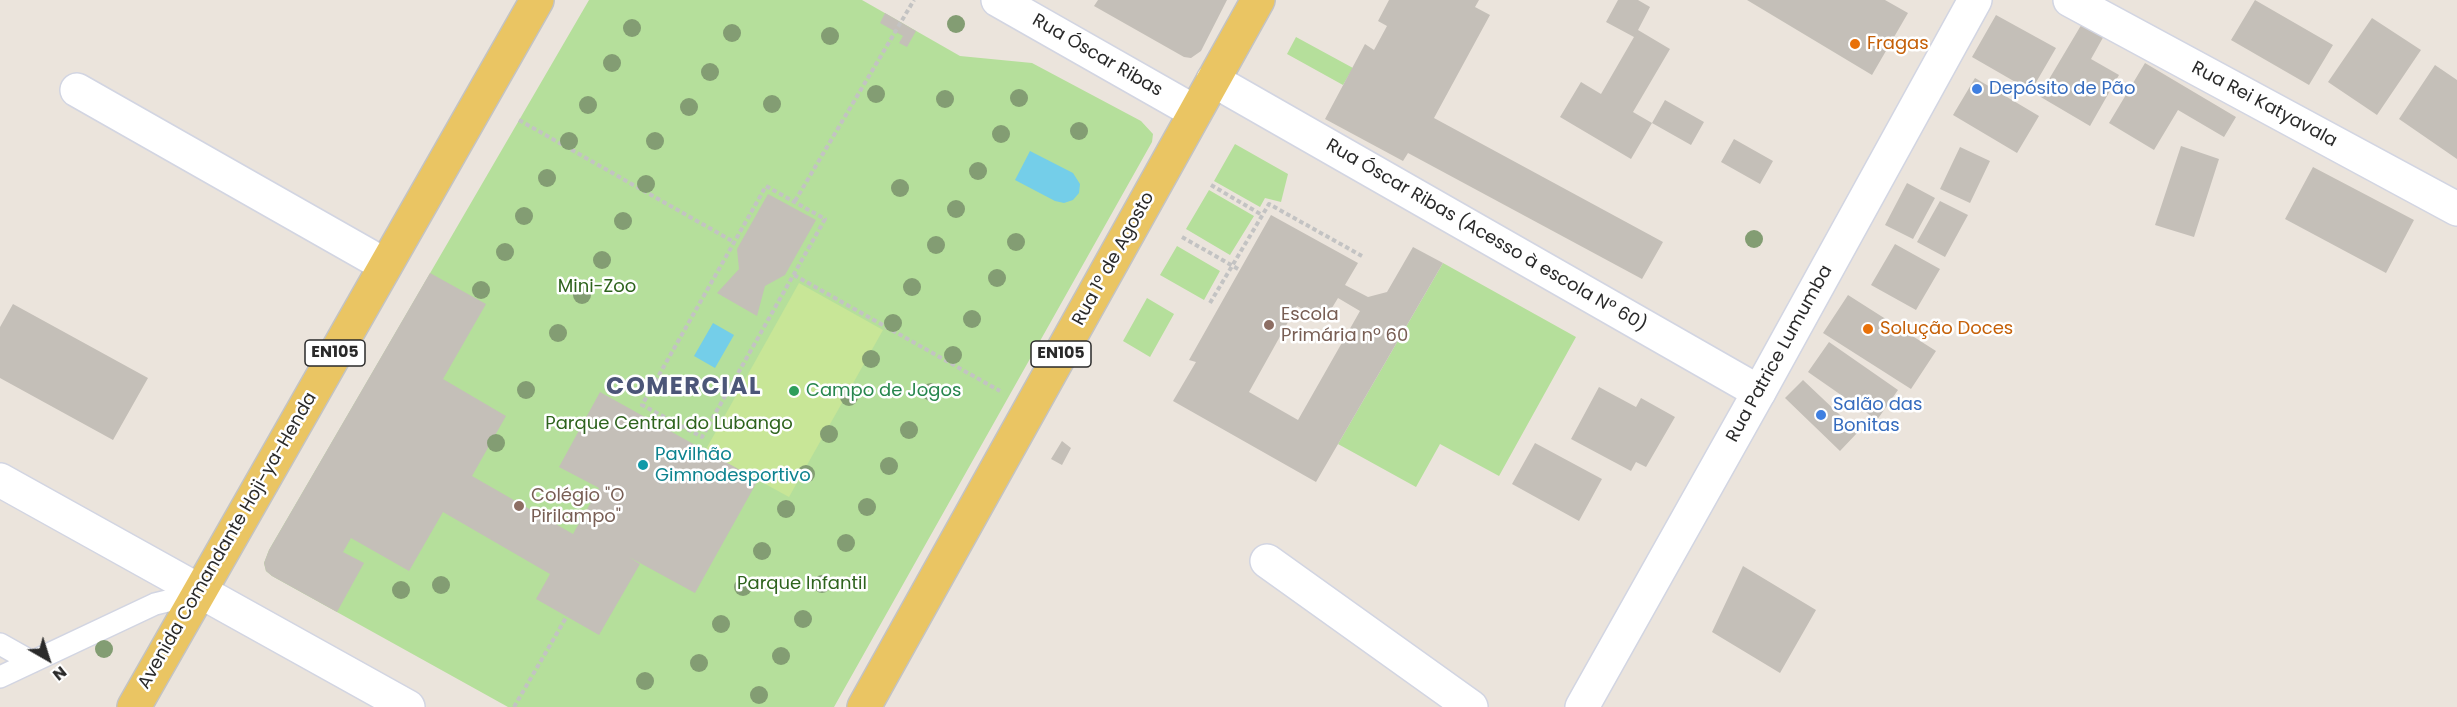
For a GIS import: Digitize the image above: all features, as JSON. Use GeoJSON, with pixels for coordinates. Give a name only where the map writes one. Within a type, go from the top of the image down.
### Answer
{"type":"FeatureCollection","features":[{"type":"Feature","properties":{"kind":"main road","name":"Avenida Comandante Hoji-ya-Henda"},"geometry":{"type":"LineString","coordinates":[[134,707],[537,0]]}},
{"type":"Feature","properties":{"kind":"main road","name":"Rua 1º de Agosto"},"geometry":{"type":"LineString","coordinates":[[864,707],[1258,0]]}},
{"type":"Feature","properties":{"kind":"street","name":"Rua Óscar Ribas"},"geometry":{"type":"LineString","coordinates":[[998,0],[1196,112]]}},
{"type":"Feature","properties":{"kind":"street","name":"Rua Patrice Lumumba"},"geometry":{"type":"LineString","coordinates":[[1582,707],[1975,0]]}},
{"type":"Feature","properties":{"kind":"street","name":"Rua Rei Katyavala"},"geometry":{"type":"LineString","coordinates":[[2070,0],[2457,209]]}},
{"type":"Feature","properties":{"kind":"street","name":"Rua Óscar Ribas (Acesso à escola Nº 60)"},"geometry":{"type":"LineString","coordinates":[[1213,80],[1759,392]]}},
{"type":"Feature","properties":{"kind":"street"},"geometry":{"type":"LineString","coordinates":[[77,90],[385,265]]}},
{"type":"Feature","properties":{"kind":"street"},"geometry":{"type":"LineString","coordinates":[[0,480],[408,707]]}},
{"type":"Feature","properties":{"kind":"street"},"geometry":{"type":"LineString","coordinates":[[1267,561],[1471,707]]}},
{"type":"Feature","properties":{"kind":"lane"},"geometry":{"type":"LineString","coordinates":[[0,677],[154,604],[200,592]]}},
{"type":"Feature","properties":{"kind":"lane"},"geometry":{"type":"LineString","coordinates":[[0,644],[32,662]]}},
{"type":"Feature","properties":{"kind":"path"},"geometry":{"type":"LineString","coordinates":[[795,201],[915,0]]}},
{"type":"Feature","properties":{"kind":"path"},"geometry":{"type":"LineString","coordinates":[[519,120],[734,242]]}},
{"type":"Feature","properties":{"kind":"path"},"geometry":{"type":"LineString","coordinates":[[1211,185],[1262,215]]}},
{"type":"Feature","properties":{"kind":"path"},"geometry":{"type":"LineString","coordinates":[[766,186],[795,201],[825,219],[702,437],[642,405],[766,186]]}},
{"type":"Feature","properties":{"kind":"path"},"geometry":{"type":"LineString","coordinates":[[1210,303],[1269,204],[1362,256]]}},
{"type":"Feature","properties":{"kind":"path"},"geometry":{"type":"LineString","coordinates":[[1182,237],[1240,270]]}},
{"type":"Feature","properties":{"kind":"path"},"geometry":{"type":"LineString","coordinates":[[794,275],[1009,396]]}},
{"type":"Feature","properties":{"kind":"path"},"geometry":{"type":"LineString","coordinates":[[514,707],[567,616]]}},
{"type":"Feature","properties":{"kind":"green space","name":"Parque Central do Lubango"},"geometry":{"type":"Polygon","coordinates":[[[589,0],[862,0],[960,56],[1032,63],[1141,121],[1153,134],[1152,142],[834,707],[508,707],[266,571],[264,563],[269,550],[589,0]]]}},
{"type":"Feature","properties":{"kind":"green space"},"geometry":{"type":"Polygon","coordinates":[[[1296,37],[1353,68],[1343,85],[1287,54],[1296,37]]]}},
{"type":"Feature","properties":{"kind":"green space"},"geometry":{"type":"Polygon","coordinates":[[[1235,144],[1288,174],[1281,202],[1265,198],[1260,207],[1214,181],[1235,144]]]}},
{"type":"Feature","properties":{"kind":"green space"},"geometry":{"type":"Polygon","coordinates":[[[1209,190],[1254,216],[1230,255],[1186,229],[1209,190]]]}},
{"type":"Feature","properties":{"kind":"green space"},"geometry":{"type":"Polygon","coordinates":[[[1177,246],[1220,271],[1204,300],[1160,275],[1177,246]]]}},
{"type":"Feature","properties":{"kind":"green space"},"geometry":{"type":"Polygon","coordinates":[[[1443,263],[1576,337],[1499,476],[1440,444],[1416,487],[1338,444],[1443,263]]]}},
{"type":"Feature","properties":{"kind":"green space","name":"Campo de Jogos"},"geometry":{"type":"Polygon","coordinates":[[[799,283],[883,330],[789,497],[705,451],[799,283]]]}},
{"type":"Feature","properties":{"kind":"green space"},"geometry":{"type":"Polygon","coordinates":[[[1147,298],[1174,314],[1150,357],[1123,341],[1147,298]]]}},
{"type":"Feature","properties":{"kind":"water"},"geometry":{"type":"Polygon","coordinates":[[[1030,151],[1073,173],[1080,184],[1079,193],[1073,200],[1064,203],[1055,201],[1015,180],[1030,151]]]}},
{"type":"Feature","properties":{"kind":"water"},"geometry":{"type":"Polygon","coordinates":[[[713,323],[734,335],[715,368],[694,356],[713,323]]]}},
{"type":"Feature","properties":{"kind":"building"},"geometry":{"type":"Polygon","coordinates":[[[1098,0],[1227,0],[1201,51],[1191,58],[1184,57],[1094,6],[1098,0]]]}},
{"type":"Feature","properties":{"kind":"building"},"geometry":{"type":"Polygon","coordinates":[[[1389,0],[1479,0],[1475,7],[1490,15],[1434,118],[1663,242],[1642,279],[1408,153],[1403,161],[1325,119],[1365,44],[1374,50],[1387,26],[1378,21],[1389,0]]]}},
{"type":"Feature","properties":{"kind":"building"},"geometry":{"type":"Polygon","coordinates":[[[1618,0],[1638,0],[1650,7],[1638,30],[1670,49],[1633,112],[1652,123],[1631,159],[1560,117],[1581,82],[1601,94],[1634,37],[1606,22],[1618,0]]]}},
{"type":"Feature","properties":{"kind":"building","name":"Fragas"},"geometry":{"type":"Polygon","coordinates":[[[1747,0],[1885,0],[1908,13],[1872,75],[1747,0]]]}},
{"type":"Feature","properties":{"kind":"building"},"geometry":{"type":"Polygon","coordinates":[[[2255,0],[2333,45],[2309,85],[2231,40],[2255,0]]]}},
{"type":"Feature","properties":{"kind":"building"},"geometry":{"type":"Polygon","coordinates":[[[885,13],[916,31],[907,47],[899,43],[903,36],[880,23],[885,13]]]}},
{"type":"Feature","properties":{"kind":"building"},"geometry":{"type":"Polygon","coordinates":[[[1996,15],[2056,48],[2031,91],[1972,57],[1996,15]]]}},
{"type":"Feature","properties":{"kind":"building"},"geometry":{"type":"Polygon","coordinates":[[[2372,18],[2421,50],[2377,115],[2328,82],[2372,18]]]}},
{"type":"Feature","properties":{"kind":"building"},"geometry":{"type":"Polygon","coordinates":[[[2083,22],[2105,34],[2091,59],[2119,75],[2090,126],[2039,96],[2083,22]]]}},
{"type":"Feature","properties":{"kind":"building"},"geometry":{"type":"Polygon","coordinates":[[[2145,63],[2236,117],[2224,137],[2178,110],[2154,150],[2109,123],[2145,63]]]}},
{"type":"Feature","properties":{"kind":"building"},"geometry":{"type":"Polygon","coordinates":[[[2435,65],[2457,80],[2457,159],[2399,119],[2435,65]]]}},
{"type":"Feature","properties":{"kind":"building"},"geometry":{"type":"Polygon","coordinates":[[[1975,78],[2039,116],[2017,153],[1953,115],[1975,78]]]}},
{"type":"Feature","properties":{"kind":"building"},"geometry":{"type":"Polygon","coordinates":[[[1665,100],[1704,122],[1691,145],[1652,123],[1665,100]]]}},
{"type":"Feature","properties":{"kind":"building"},"geometry":{"type":"Polygon","coordinates":[[[1734,139],[1773,161],[1760,184],[1721,162],[1734,139]]]}},
{"type":"Feature","properties":{"kind":"building"},"geometry":{"type":"Polygon","coordinates":[[[2181,146],[2219,159],[2194,237],[2155,225],[2181,146]]]}},
{"type":"Feature","properties":{"kind":"building"},"geometry":{"type":"Polygon","coordinates":[[[1960,147],[1990,161],[1970,203],[1940,189],[1960,147]]]}},
{"type":"Feature","properties":{"kind":"building"},"geometry":{"type":"Polygon","coordinates":[[[2313,167],[2414,220],[2386,273],[2285,219],[2313,167]]]}},
{"type":"Feature","properties":{"kind":"building"},"geometry":{"type":"Polygon","coordinates":[[[1907,183],[1935,198],[1913,239],[1885,225],[1907,183]]]}},
{"type":"Feature","properties":{"kind":"building"},"geometry":{"type":"Polygon","coordinates":[[[768,194],[816,220],[785,275],[765,286],[757,316],[717,293],[739,269],[737,249],[768,194]]]}},
{"type":"Feature","properties":{"kind":"building"},"geometry":{"type":"Polygon","coordinates":[[[1940,201],[1968,215],[1945,257],[1917,242],[1940,201]]]}},
{"type":"Feature","properties":{"kind":"building"},"geometry":{"type":"Polygon","coordinates":[[[1271,215],[1358,263],[1345,285],[1368,297],[1387,292],[1413,247],[1443,263],[1316,482],[1173,401],[1196,362],[1189,360],[1271,215]],[[1338,298],[1324,321],[1297,306],[1249,392],[1298,420],[1360,311],[1338,298]]]}},
{"type":"Feature","properties":{"kind":"building"},"geometry":{"type":"Polygon","coordinates":[[[1895,244],[1940,269],[1916,310],[1871,285],[1895,244]]]}},
{"type":"Feature","properties":{"kind":"building"},"geometry":{"type":"Polygon","coordinates":[[[430,273],[486,304],[443,379],[506,416],[472,476],[573,534],[599,488],[559,467],[600,392],[758,480],[695,593],[629,557],[640,564],[599,635],[536,599],[550,574],[443,512],[409,571],[351,538],[343,552],[364,563],[337,612],[266,571],[264,563],[269,550],[430,273]]]}},
{"type":"Feature","properties":{"kind":"building"},"geometry":{"type":"Polygon","coordinates":[[[1848,295],[1936,351],[1911,389],[1823,333],[1848,295]]]}},
{"type":"Feature","properties":{"kind":"building"},"geometry":{"type":"Polygon","coordinates":[[[13,304],[148,378],[113,440],[0,378],[0,327],[13,304]]]}},
{"type":"Feature","properties":{"kind":"building"},"geometry":{"type":"Polygon","coordinates":[[[1829,342],[1898,390],[1877,420],[1808,372],[1829,342]]]}},
{"type":"Feature","properties":{"kind":"building","name":"Salão das Bonitas"},"geometry":{"type":"Polygon","coordinates":[[[1803,380],[1858,432],[1840,451],[1785,398],[1803,380]]]}},
{"type":"Feature","properties":{"kind":"building"},"geometry":{"type":"Polygon","coordinates":[[[1599,387],[1636,407],[1641,398],[1675,417],[1646,467],[1636,462],[1631,471],[1571,439],[1599,387]]]}},
{"type":"Feature","properties":{"kind":"building"},"geometry":{"type":"Polygon","coordinates":[[[1062,441],[1071,448],[1062,465],[1051,459],[1062,441]]]}},
{"type":"Feature","properties":{"kind":"building"},"geometry":{"type":"Polygon","coordinates":[[[1535,443],[1602,479],[1579,521],[1512,484],[1535,443]]]}},
{"type":"Feature","properties":{"kind":"building"},"geometry":{"type":"Polygon","coordinates":[[[1743,566],[1816,610],[1780,673],[1712,632],[1743,566]]]}},
{"type":"Feature","properties":{"kind":"place","name":"Fragas"},"geometry":{"type":"Point","coordinates":[1855,44]}},
{"type":"Feature","properties":{"kind":"place","name":"Depósito de Pão"},"geometry":{"type":"Point","coordinates":[1977,89]}},
{"type":"Feature","properties":{"kind":"place","name":"Escola Primária nº 60"},"geometry":{"type":"Point","coordinates":[1269,325]}},
{"type":"Feature","properties":{"kind":"place","name":"Solução Doces"},"geometry":{"type":"Point","coordinates":[1868,329]}},
{"type":"Feature","properties":{"kind":"place","name":"Campo de Jogos"},"geometry":{"type":"Point","coordinates":[794,391]}},
{"type":"Feature","properties":{"kind":"place","name":"Salão das Bonitas"},"geometry":{"type":"Point","coordinates":[1821,415]}},
{"type":"Feature","properties":{"kind":"place","name":"Pavilhão Gimnodesportivo"},"geometry":{"type":"Point","coordinates":[643,465]}},
{"type":"Feature","properties":{"kind":"place","name":"Colégio \"O Pirilampo\""},"geometry":{"type":"Point","coordinates":[519,506]}},
{"type":"Feature","properties":{"kind":"district","name":"COMERCIAL"},"geometry":{"type":"Point","coordinates":[684,388]}},
{"type":"Feature","properties":{"kind":"park label","name":"Mini-Zoo"},"geometry":{"type":"Point","coordinates":[597,287]}},
{"type":"Feature","properties":{"kind":"park label","name":"Parque Infantil"},"geometry":{"type":"Point","coordinates":[802,584]}}]}
